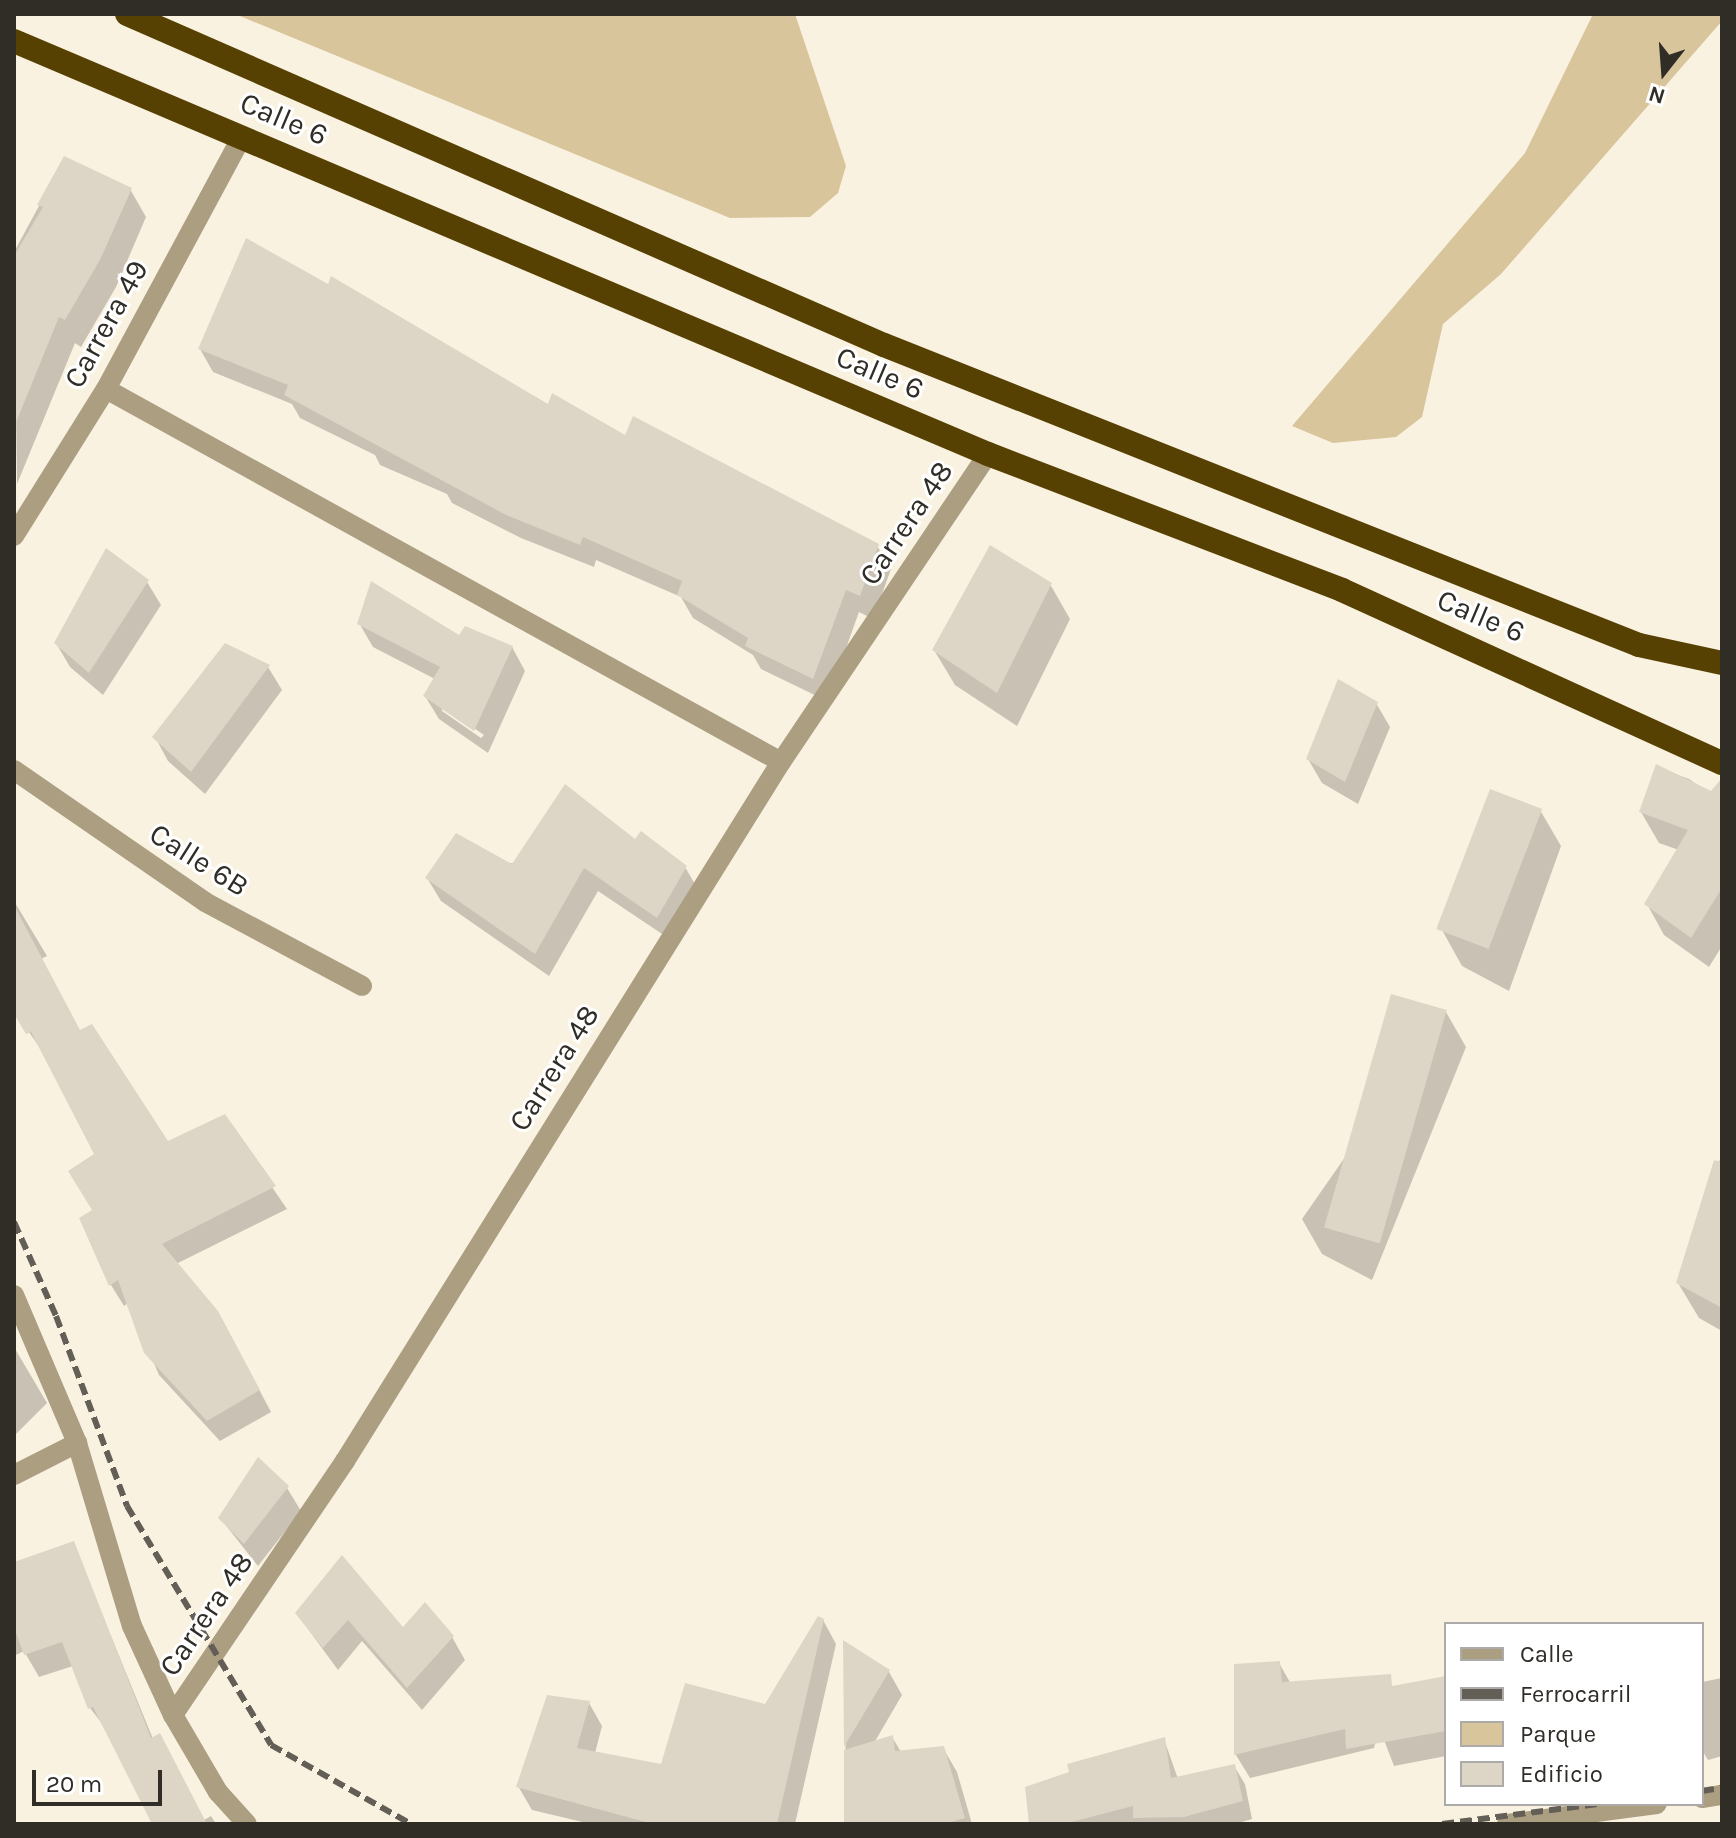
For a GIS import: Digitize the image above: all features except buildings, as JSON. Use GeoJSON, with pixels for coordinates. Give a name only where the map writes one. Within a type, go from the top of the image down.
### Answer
{"type":"FeatureCollection","features":[{"type":"Feature","properties":{"kind":"highway","name":"Calle 6"},"geometry":{"type":"LineString","coordinates":[[127,14],[884,345],[1639,645],[1722,663]]}},
{"type":"Feature","properties":{"kind":"highway","name":"Calle 6"},"geometry":{"type":"LineString","coordinates":[[14,41],[988,454],[1342,590],[1560,685],[1722,763]]}},
{"type":"Feature","properties":{"kind":"street","name":"Carrera 49"},"geometry":{"type":"LineString","coordinates":[[14,536],[106,389],[242,136]]}},
{"type":"Feature","properties":{"kind":"street"},"geometry":{"type":"LineString","coordinates":[[106,389],[781,762]]}},
{"type":"Feature","properties":{"kind":"street","name":"Carrera 48"},"geometry":{"type":"LineString","coordinates":[[173,1715],[345,1461],[781,762],[988,454]]}},
{"type":"Feature","properties":{"kind":"street","name":"Calle 6B"},"geometry":{"type":"LineString","coordinates":[[14,770],[205,902],[362,986]]}},
{"type":"Feature","properties":{"kind":"street"},"geometry":{"type":"LineString","coordinates":[[14,1295],[77,1443],[132,1626],[173,1715],[218,1792],[247,1824]]}},
{"type":"Feature","properties":{"kind":"street"},"geometry":{"type":"LineString","coordinates":[[14,1475],[77,1443]]}},
{"type":"Feature","properties":{"kind":"street"},"geometry":{"type":"LineString","coordinates":[[1507,1824],[1642,1806]]}},
{"type":"Feature","properties":{"kind":"green space"},"geometry":{"type":"Polygon","coordinates":[[[235,14],[795,14],[846,166],[838,193],[810,217],[730,218],[235,14]]]}},
{"type":"Feature","properties":{"kind":"green space"},"geometry":{"type":"Polygon","coordinates":[[[1593,14],[1722,14],[1722,21],[1501,274],[1443,324],[1422,417],[1396,437],[1333,443],[1292,426],[1525,153],[1593,14]]]}},
{"type":"Feature","properties":{"kind":"railway"},"geometry":{"type":"LineString","coordinates":[[14,1222],[56,1316],[127,1506],[271,1745],[411,1824]]}},
{"type":"Feature","properties":{"kind":"railway"},"geometry":{"type":"LineString","coordinates":[[1704,1791],[1722,1788]]}},
{"type":"Feature","properties":{"kind":"railway"},"geometry":{"type":"LineString","coordinates":[[1442,1824],[1582,1806]]}}]}
